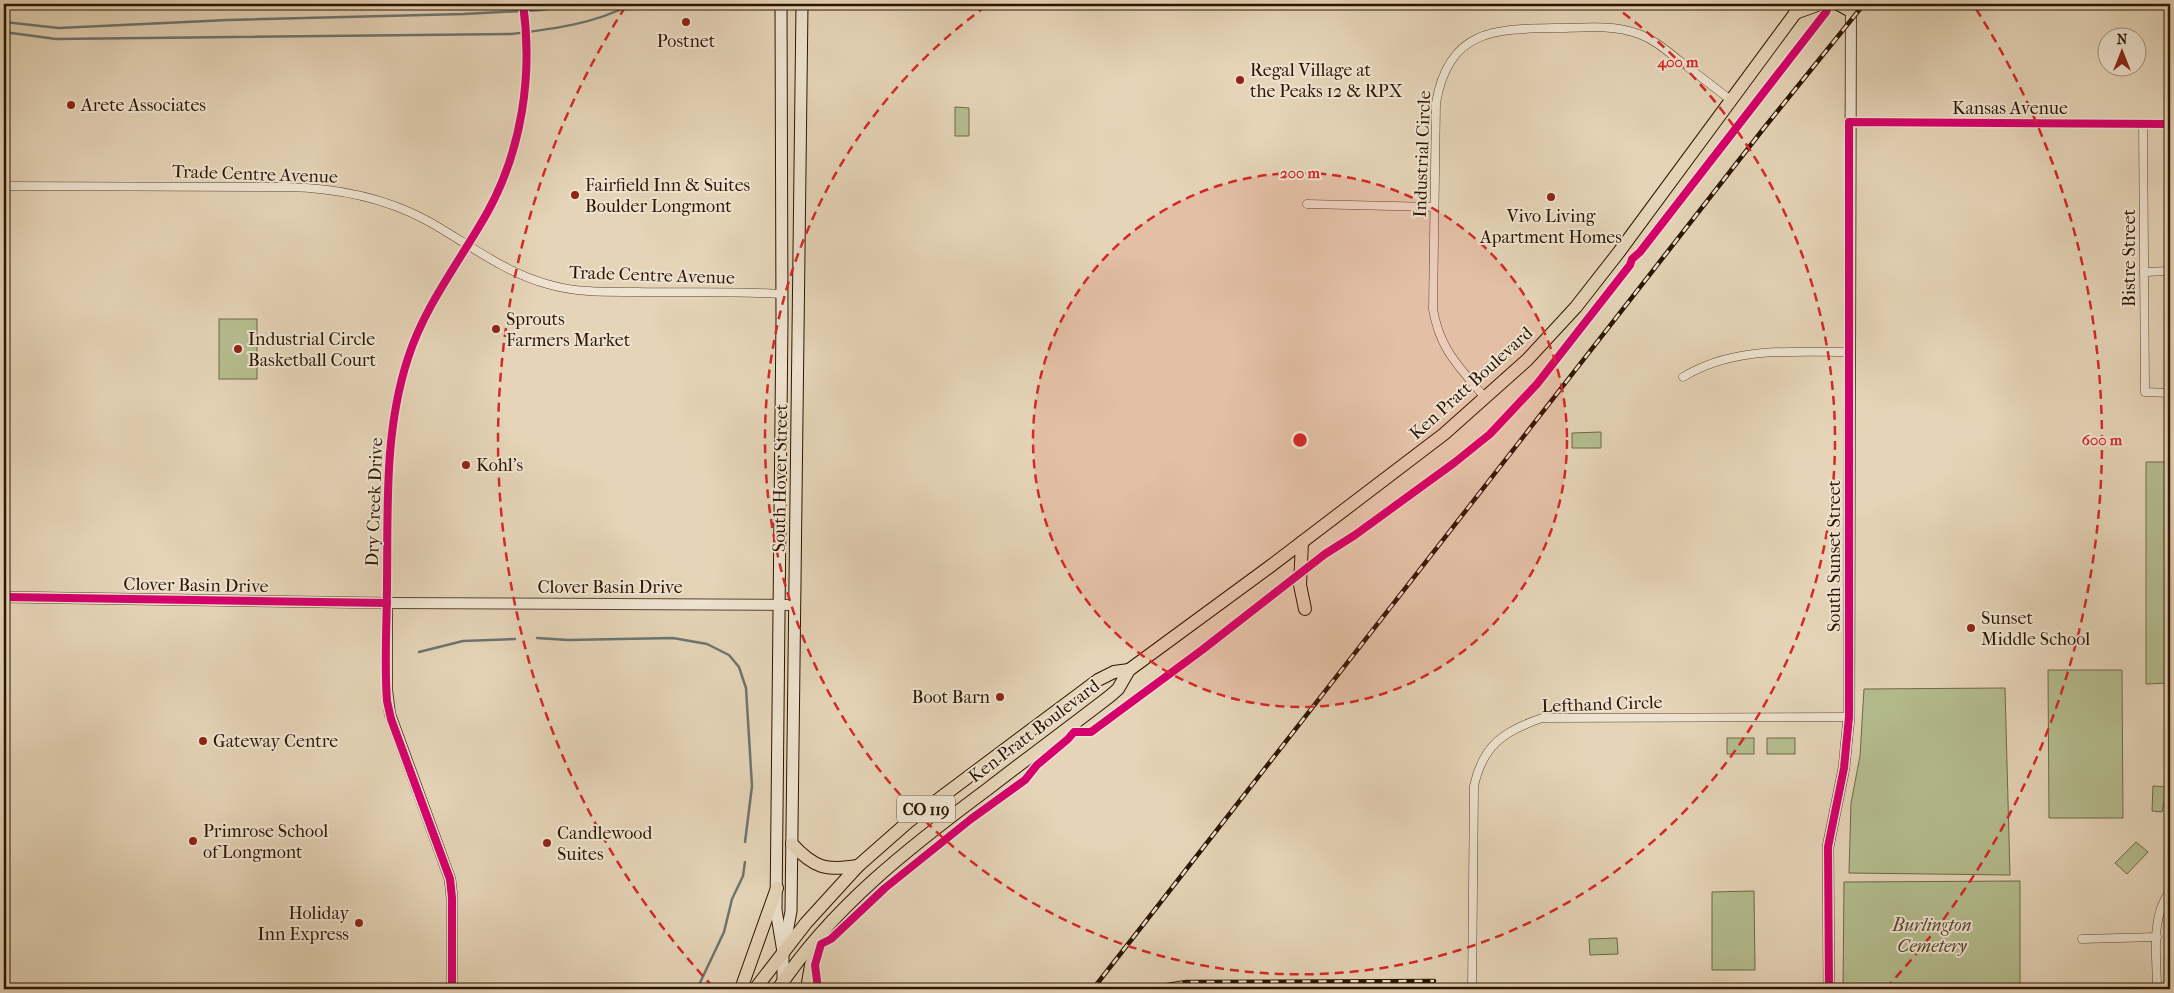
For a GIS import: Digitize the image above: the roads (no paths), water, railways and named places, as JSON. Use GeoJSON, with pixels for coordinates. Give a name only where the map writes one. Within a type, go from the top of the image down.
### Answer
{"type":"FeatureCollection","features":[{"type":"Feature","properties":{"kind":"highway"},"geometry":{"type":"LineString","coordinates":[[1799,8],[1820,4]]}},
{"type":"Feature","properties":{"kind":"highway"},"geometry":{"type":"LineString","coordinates":[[1838,4],[1851,8]]}},
{"type":"Feature","properties":{"kind":"highway","name":"Ken Pratt Boulevard"},"geometry":{"type":"LineString","coordinates":[[782,987],[813,943],[833,920],[871,882],[916,843],[1110,696],[1118,689],[1129,670],[1444,434],[1486,399],[1527,360],[1576,307],[1732,101],[1799,8]]}},
{"type":"Feature","properties":{"kind":"highway"},"geometry":{"type":"LineString","coordinates":[[1302,542],[1300,585],[1305,609]]}},
{"type":"Feature","properties":{"kind":"highway","name":"Ken Pratt Boulevard"},"geometry":{"type":"LineString","coordinates":[[783,952],[827,898],[858,866],[908,822],[1098,680],[1114,672],[1129,670]]}},
{"type":"Feature","properties":{"kind":"highway"},"geometry":{"type":"LineString","coordinates":[[792,844],[816,866],[831,868],[858,866]]}},
{"type":"Feature","properties":{"kind":"highway"},"geometry":{"type":"LineString","coordinates":[[741,989],[776,888]]}},
{"type":"Feature","properties":{"kind":"highway"},"geometry":{"type":"LineString","coordinates":[[807,989],[814,955],[833,920]]}},
{"type":"Feature","properties":{"kind":"highway","name":"CO 119"},"geometry":{"type":"LineString","coordinates":[[755,989],[783,952]]}},
{"type":"Feature","properties":{"kind":"main road","name":"South Hover Street"},"geometry":{"type":"LineString","coordinates":[[781,4],[782,294],[776,910],[783,952]]}},
{"type":"Feature","properties":{"kind":"main road","name":"South Hover Street"},"geometry":{"type":"LineString","coordinates":[[782,987],[783,952],[791,911],[800,294],[802,4]]}},
{"type":"Feature","properties":{"kind":"main road"},"geometry":{"type":"LineString","coordinates":[[782,294],[800,294]]}},
{"type":"Feature","properties":{"kind":"street","name":"Dry Creek Drive"},"geometry":{"type":"LineString","coordinates":[[452,989],[452,898],[450,879],[389,709],[386,678],[389,462],[392,426],[399,390],[411,348],[424,316],[468,245],[500,188],[514,150],[526,85],[525,17],[523,4]]}},
{"type":"Feature","properties":{"kind":"street","name":"South Sunset Street"},"geometry":{"type":"LineString","coordinates":[[1829,989],[1828,846],[1844,768],[1849,717],[1851,8]]}},
{"type":"Feature","properties":{"kind":"street","name":"Industrial Circle"},"geometry":{"type":"LineString","coordinates":[[1486,399],[1444,348],[1436,329],[1433,309],[1436,103],[1439,84],[1447,67],[1459,52],[1474,40],[1506,29],[1605,27],[1626,30],[1654,41],[1732,101]]}},
{"type":"Feature","properties":{"kind":"street","name":"South Sunset Street"},"geometry":{"type":"LineString","coordinates":[[1850,82],[1851,33]]}},
{"type":"Feature","properties":{"kind":"street","name":"Kansas Avenue"},"geometry":{"type":"LineString","coordinates":[[1850,122],[2170,124]]}},
{"type":"Feature","properties":{"kind":"street","name":"Bistre Street"},"geometry":{"type":"LineString","coordinates":[[2143,124],[2144,392],[2170,393]]}},
{"type":"Feature","properties":{"kind":"street","name":"Trade Centre Avenue"},"geometry":{"type":"LineString","coordinates":[[4,186],[323,188],[363,196],[396,206],[428,221],[520,275],[548,285],[578,290],[782,294]]}},
{"type":"Feature","properties":{"kind":"street"},"geometry":{"type":"LineString","coordinates":[[1307,204],[1434,207]]}},
{"type":"Feature","properties":{"kind":"street"},"geometry":{"type":"LineString","coordinates":[[2144,272],[2170,271]]}},
{"type":"Feature","properties":{"kind":"street"},"geometry":{"type":"LineString","coordinates":[[1683,377],[1711,362],[1736,356],[1774,351],[1849,352]]}},
{"type":"Feature","properties":{"kind":"street","name":"Clover Basin Drive"},"geometry":{"type":"LineString","coordinates":[[4,597],[387,603],[795,605]]}},
{"type":"Feature","properties":{"kind":"street","name":"Lefthand Circle"},"geometry":{"type":"LineString","coordinates":[[1472,989],[1474,786],[1483,758],[1502,736],[1514,728],[1542,718],[1849,717]]}},
{"type":"Feature","properties":{"kind":"street"},"geometry":{"type":"LineString","coordinates":[[2157,989],[2158,914],[2164,899],[2170,891]]}},
{"type":"Feature","properties":{"kind":"street"},"geometry":{"type":"LineString","coordinates":[[2082,938],[2157,937]]}},
{"type":"Feature","properties":{"kind":"waterway"},"geometry":{"type":"LineString","coordinates":[[4,22],[59,28],[228,20],[464,14],[541,10],[580,4]]}},
{"type":"Feature","properties":{"kind":"waterway"},"geometry":{"type":"LineString","coordinates":[[4,32],[56,39],[511,34],[558,28],[588,21],[632,4]]}},
{"type":"Feature","properties":{"kind":"waterway"},"geometry":{"type":"LineString","coordinates":[[537,638],[568,640],[673,638],[707,644],[729,655],[739,667],[746,688],[752,786],[745,842]]}},
{"type":"Feature","properties":{"kind":"waterway"},"geometry":{"type":"LineString","coordinates":[[419,652],[463,641],[515,639]]}},
{"type":"Feature","properties":{"kind":"waterway"},"geometry":{"type":"LineString","coordinates":[[697,989],[724,932],[732,899],[743,876],[745,862]]}},
{"type":"Feature","properties":{"kind":"railway"},"geometry":{"type":"LineString","coordinates":[[1093,989],[1764,128],[1864,4]]}},
{"type":"Feature","properties":{"kind":"railway"},"geometry":{"type":"LineString","coordinates":[[1143,989],[1186,982],[1434,981]]}},
{"type":"Feature","properties":{"kind":"place","name":"Postnet"},"geometry":{"type":"Point","coordinates":[686,22]}},
{"type":"Feature","properties":{"kind":"place","name":"Regal Village at the Peaks 12 & RPX"},"geometry":{"type":"Point","coordinates":[1240,80]}},
{"type":"Feature","properties":{"kind":"place","name":"Arete Associates"},"geometry":{"type":"Point","coordinates":[71,105]}},
{"type":"Feature","properties":{"kind":"place","name":"Fairfield Inn & Suites Boulder Longmont"},"geometry":{"type":"Point","coordinates":[575,195]}},
{"type":"Feature","properties":{"kind":"place","name":"Vivo Living Apartment Homes"},"geometry":{"type":"Point","coordinates":[1551,197]}},
{"type":"Feature","properties":{"kind":"place","name":"Sprouts Farmers Market"},"geometry":{"type":"Point","coordinates":[496,329]}},
{"type":"Feature","properties":{"kind":"place","name":"Industrial Circle Basketball Court"},"geometry":{"type":"Point","coordinates":[238,349]}},
{"type":"Feature","properties":{"kind":"place","name":"Kohl's"},"geometry":{"type":"Point","coordinates":[466,465]}},
{"type":"Feature","properties":{"kind":"place","name":"Sunset Middle School"},"geometry":{"type":"Point","coordinates":[1971,628]}},
{"type":"Feature","properties":{"kind":"place","name":"Boot Barn"},"geometry":{"type":"Point","coordinates":[1000,697]}},
{"type":"Feature","properties":{"kind":"place","name":"Gateway Centre"},"geometry":{"type":"Point","coordinates":[203,741]}},
{"type":"Feature","properties":{"kind":"place","name":"Primrose School of Longmont"},"geometry":{"type":"Point","coordinates":[193,841]}},
{"type":"Feature","properties":{"kind":"place","name":"Candlewood Suites"},"geometry":{"type":"Point","coordinates":[547,843]}},
{"type":"Feature","properties":{"kind":"place","name":"Holiday Inn Express"},"geometry":{"type":"Point","coordinates":[359,923]}},
{"type":"Feature","properties":{"kind":"park label","name":"Burlington Cemetery"},"geometry":{"type":"Point","coordinates":[1932,935]}}]}
